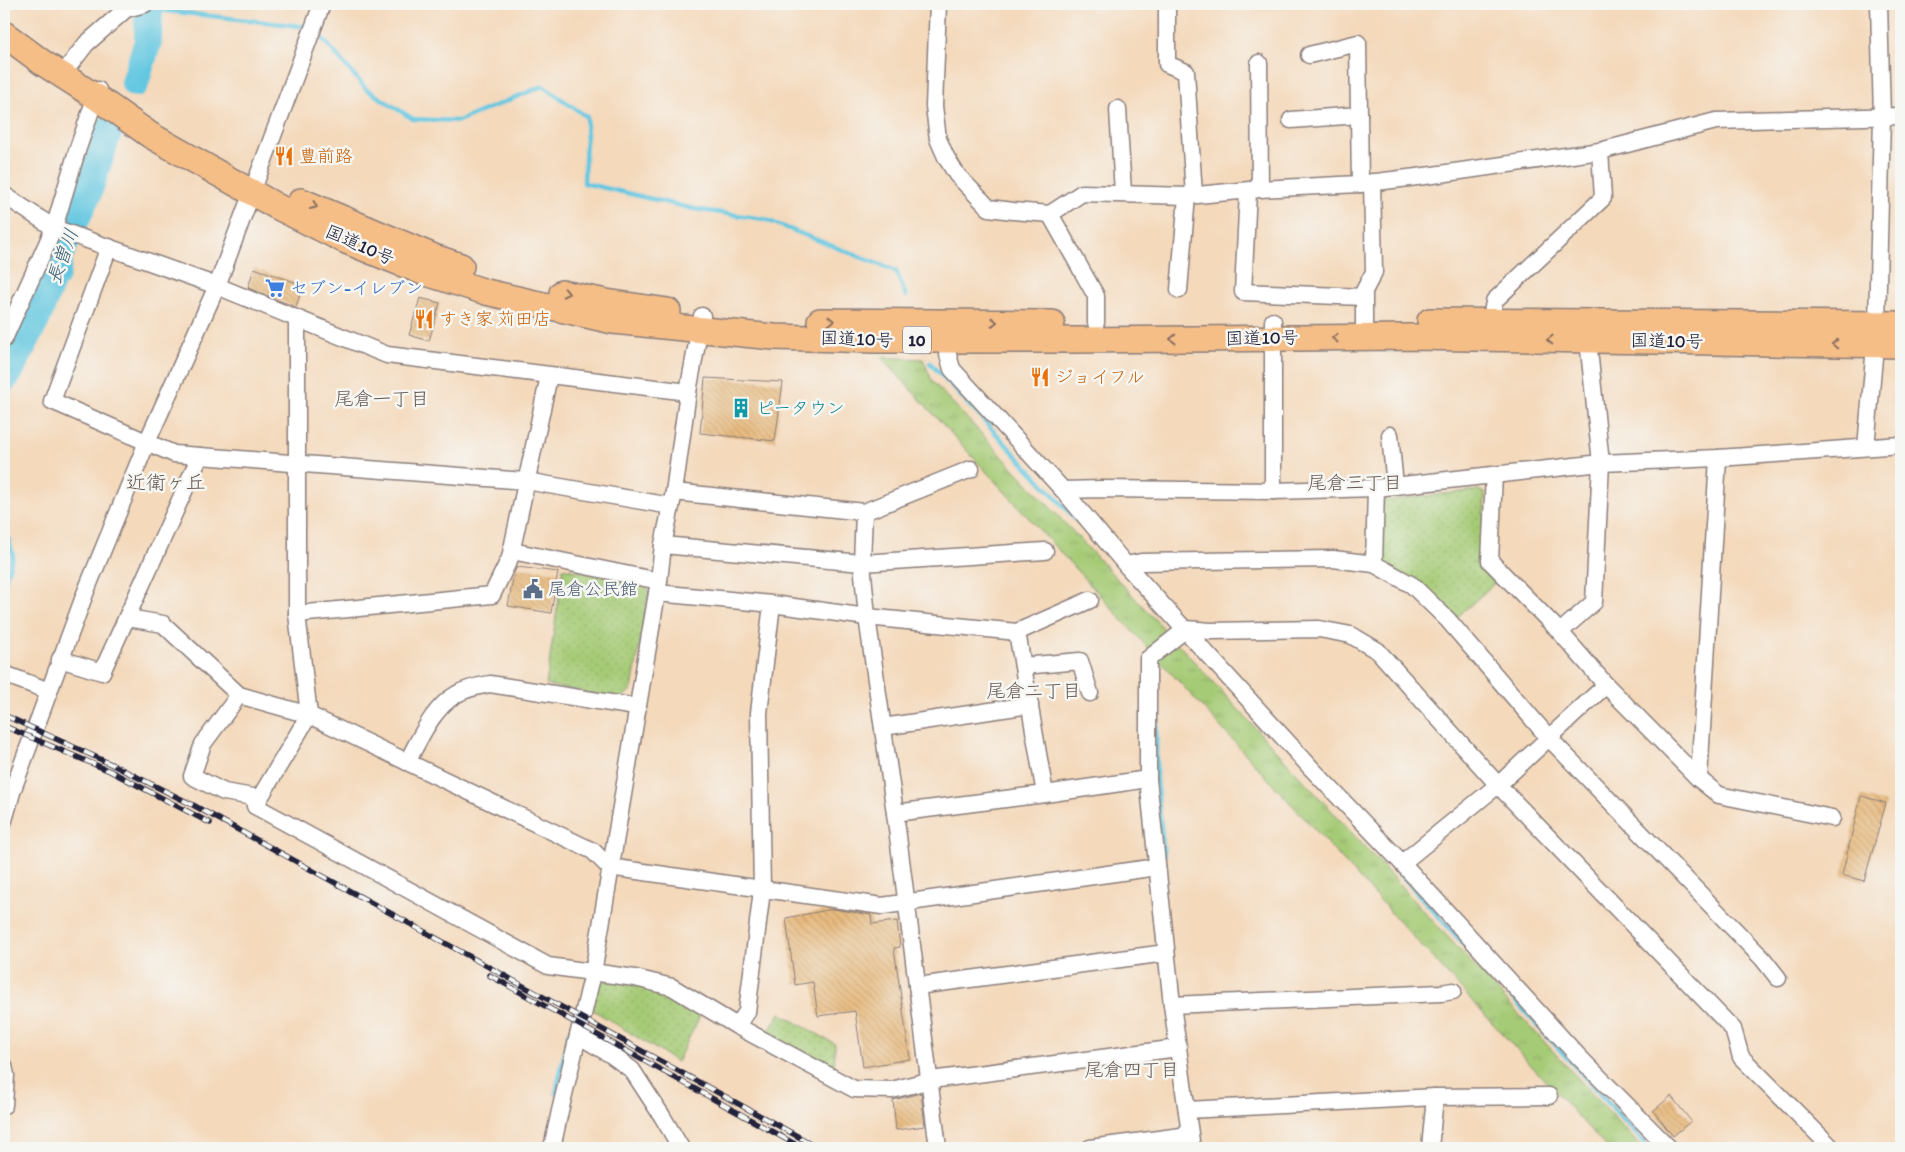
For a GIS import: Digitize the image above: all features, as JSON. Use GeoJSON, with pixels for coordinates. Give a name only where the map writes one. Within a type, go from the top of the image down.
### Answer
{"type":"FeatureCollection","features":[{"type":"Feature","properties":{"kind":"highway","name":"国道10号"},"geometry":{"type":"LineString","coordinates":[[4,17],[66,70]]}},
{"type":"Feature","properties":{"kind":"highway","name":"国道10号"},"geometry":{"type":"LineString","coordinates":[[4,34],[98,91],[150,134],[254,184],[346,241],[420,271],[486,292],[613,321],[701,323],[764,320],[1096,323],[1274,330]]}},
{"type":"Feature","properties":{"kind":"highway","name":"国道10号"},"geometry":{"type":"LineString","coordinates":[[701,323],[774,337],[944,340],[1274,330],[1363,318],[1493,330],[1876,334],[1901,324]]}},
{"type":"Feature","properties":{"kind":"highway","name":"国道10号"},"geometry":{"type":"LineString","coordinates":[[1876,334],[1901,345]]}},
{"type":"Feature","properties":{"kind":"street"},"geometry":{"type":"LineString","coordinates":[[66,70],[86,44],[126,10],[146,4]]}},
{"type":"Feature","properties":{"kind":"street"},"geometry":{"type":"LineString","coordinates":[[4,820],[13,789],[86,591],[147,442],[217,286],[322,4]]}},
{"type":"Feature","properties":{"kind":"street"},"geometry":{"type":"LineString","coordinates":[[938,4],[934,106],[938,139],[957,175],[990,208],[1050,214],[1082,193],[1191,195],[1366,183],[1433,175],[1600,151],[1716,121],[1901,116]]}},
{"type":"Feature","properties":{"kind":"street"},"geometry":{"type":"LineString","coordinates":[[1166,4],[1167,64],[1186,72],[1191,195],[1179,290]]}},
{"type":"Feature","properties":{"kind":"street"},"geometry":{"type":"LineString","coordinates":[[1866,447],[1876,334],[1882,117],[1879,4]]}},
{"type":"Feature","properties":{"kind":"street"},"geometry":{"type":"LineString","coordinates":[[1259,63],[1254,190],[1243,292],[1363,318],[1364,291],[1374,272],[1359,115],[1358,44],[1309,55]]}},
{"type":"Feature","properties":{"kind":"street"},"geometry":{"type":"LineString","coordinates":[[4,339],[54,228],[98,91]]}},
{"type":"Feature","properties":{"kind":"street"},"geometry":{"type":"LineString","coordinates":[[1118,109],[1124,193]]}},
{"type":"Feature","properties":{"kind":"street"},"geometry":{"type":"LineString","coordinates":[[1291,120],[1359,115]]}},
{"type":"Feature","properties":{"kind":"street"},"geometry":{"type":"LineString","coordinates":[[1493,330],[1494,301],[1603,198],[1600,151]]}},
{"type":"Feature","properties":{"kind":"street"},"geometry":{"type":"LineString","coordinates":[[4,196],[54,228],[217,286],[387,355],[688,392]]}},
{"type":"Feature","properties":{"kind":"street"},"geometry":{"type":"LineString","coordinates":[[1050,214],[1096,296],[1096,323]]}},
{"type":"Feature","properties":{"kind":"street"},"geometry":{"type":"LineString","coordinates":[[109,247],[52,400],[174,454],[526,481],[672,499],[864,512],[971,469]]}},
{"type":"Feature","properties":{"kind":"street"},"geometry":{"type":"LineString","coordinates":[[297,320],[296,614],[309,715],[255,806],[548,966],[635,978],[672,987],[737,1026],[854,1089],[892,1090],[931,1080],[1178,1048]]}},
{"type":"Feature","properties":{"kind":"street"},"geometry":{"type":"LineString","coordinates":[[925,322],[944,340],[952,369],[1063,490],[1126,565],[1578,1056],[1669,1148]]}},
{"type":"Feature","properties":{"kind":"street"},"geometry":{"type":"LineString","coordinates":[[552,1148],[593,973],[636,707],[658,587],[688,392],[701,323]]}},
{"type":"Feature","properties":{"kind":"street"},"geometry":{"type":"LineString","coordinates":[[1273,491],[1274,330]]}},
{"type":"Feature","properties":{"kind":"street"},"geometry":{"type":"LineString","coordinates":[[1560,632],[1594,602],[1601,463],[1587,331]]}},
{"type":"Feature","properties":{"kind":"street"},"geometry":{"type":"LineString","coordinates":[[296,614],[492,595],[512,551],[549,376]]}},
{"type":"Feature","properties":{"kind":"street"},"geometry":{"type":"LineString","coordinates":[[1390,435],[1395,486]]}},
{"type":"Feature","properties":{"kind":"street"},"geometry":{"type":"LineString","coordinates":[[1063,490],[1273,491],[1376,488],[1601,463],[1718,458],[1901,446]]}},
{"type":"Feature","properties":{"kind":"street"},"geometry":{"type":"LineString","coordinates":[[60,659],[102,672],[200,456]]}},
{"type":"Feature","properties":{"kind":"street"},"geometry":{"type":"LineString","coordinates":[[1699,779],[1718,458]]}},
{"type":"Feature","properties":{"kind":"street"},"geometry":{"type":"LineString","coordinates":[[1494,475],[1490,561],[1699,779],[1719,795],[1832,818]]}},
{"type":"Feature","properties":{"kind":"street"},"geometry":{"type":"LineString","coordinates":[[1374,564],[1376,488]]}},
{"type":"Feature","properties":{"kind":"street"},"geometry":{"type":"LineString","coordinates":[[864,512],[862,563],[866,617],[895,812],[931,1080],[938,1148]]}},
{"type":"Feature","properties":{"kind":"street"},"geometry":{"type":"LineString","coordinates":[[663,545],[862,563],[1045,550]]}},
{"type":"Feature","properties":{"kind":"street"},"geometry":{"type":"LineString","coordinates":[[512,551],[658,587],[866,617],[1017,632],[1090,600]]}},
{"type":"Feature","properties":{"kind":"street"},"geometry":{"type":"LineString","coordinates":[[1126,565],[1141,562],[1333,559],[1374,564],[1412,585],[1448,620],[1548,737],[1756,952],[1778,978]]}},
{"type":"Feature","properties":{"kind":"street"},"geometry":{"type":"LineString","coordinates":[[737,1026],[747,1012],[762,890],[759,713],[772,604]]}},
{"type":"Feature","properties":{"kind":"street"},"geometry":{"type":"LineString","coordinates":[[128,618],[163,624],[239,695],[309,715],[593,851],[609,868],[882,906],[1157,867]]}},
{"type":"Feature","properties":{"kind":"street"},"geometry":{"type":"LineString","coordinates":[[1090,1148],[1191,1142],[1172,1005],[1148,779],[1148,659],[1186,629],[1211,631],[1319,629],[1351,635],[1378,651],[1498,785],[1733,1029],[1742,1057],[1832,1148]]}},
{"type":"Feature","properties":{"kind":"street"},"geometry":{"type":"LineString","coordinates":[[1017,632],[1045,794]]}},
{"type":"Feature","properties":{"kind":"street"},"geometry":{"type":"LineString","coordinates":[[1023,666],[1080,660],[1090,693]]}},
{"type":"Feature","properties":{"kind":"street"},"geometry":{"type":"LineString","coordinates":[[4,674],[49,692]]}},
{"type":"Feature","properties":{"kind":"street"},"geometry":{"type":"LineString","coordinates":[[407,762],[432,718],[444,704],[456,694],[474,687],[490,684],[636,707]]}},
{"type":"Feature","properties":{"kind":"street"},"geometry":{"type":"LineString","coordinates":[[1402,863],[1498,785],[1606,684]]}},
{"type":"Feature","properties":{"kind":"street"},"geometry":{"type":"LineString","coordinates":[[239,695],[203,744],[192,776],[224,792],[260,798]]}},
{"type":"Feature","properties":{"kind":"street"},"geometry":{"type":"LineString","coordinates":[[883,727],[1030,705]]}},
{"type":"Feature","properties":{"kind":"street"},"geometry":{"type":"LineString","coordinates":[[895,812],[1045,794],[1148,779]]}},
{"type":"Feature","properties":{"kind":"street"},"geometry":{"type":"LineString","coordinates":[[917,986],[1166,953]]}},
{"type":"Feature","properties":{"kind":"street"},"geometry":{"type":"LineString","coordinates":[[1172,1005],[1431,994],[1452,991]]}},
{"type":"Feature","properties":{"kind":"street"},"geometry":{"type":"LineString","coordinates":[[578,1035],[632,1070],[681,1148]]}},
{"type":"Feature","properties":{"kind":"street"},"geometry":{"type":"LineString","coordinates":[[4,1066],[6,1075],[4,1106]]}},
{"type":"Feature","properties":{"kind":"street"},"geometry":{"type":"LineString","coordinates":[[1187,1110],[1435,1097],[1549,1096]]}},
{"type":"Feature","properties":{"kind":"street"},"geometry":{"type":"LineString","coordinates":[[1430,1148],[1435,1097]]}},
{"type":"Feature","properties":{"kind":"green space"},"geometry":{"type":"Polygon","coordinates":[[[881,357],[923,359],[932,381],[1178,644],[1642,1148],[1607,1148],[881,357]]]}},
{"type":"Feature","properties":{"kind":"green space"},"geometry":{"type":"Polygon","coordinates":[[[1479,490],[1485,494],[1481,564],[1497,581],[1455,619],[1378,558],[1381,501],[1479,490]]]}},
{"type":"Feature","properties":{"kind":"green space"},"geometry":{"type":"Polygon","coordinates":[[[563,568],[643,584],[649,590],[632,689],[621,699],[546,685],[563,568]]]}},
{"type":"Feature","properties":{"kind":"green space"},"geometry":{"type":"Polygon","coordinates":[[[593,973],[635,978],[705,1006],[677,1062],[585,1005],[593,973]]]}},
{"type":"Feature","properties":{"kind":"green space"},"geometry":{"type":"Polygon","coordinates":[[[780,1013],[835,1044],[834,1078],[763,1040],[780,1013]]]}},
{"type":"Feature","properties":{"kind":"building","name":"セブン-イレブン"},"geometry":{"type":"Polygon","coordinates":[[[254,268],[303,285],[296,307],[248,288],[254,268]]]}},
{"type":"Feature","properties":{"kind":"building","name":"すき家 苅田店"},"geometry":{"type":"Polygon","coordinates":[[[420,298],[440,303],[429,341],[409,335],[420,298]]]}},
{"type":"Feature","properties":{"kind":"building","name":"ピータウン"},"geometry":{"type":"Polygon","coordinates":[[[705,378],[783,382],[775,441],[700,433],[705,378]]]}},
{"type":"Feature","properties":{"kind":"building","name":"尾倉公民館"},"geometry":{"type":"Polygon","coordinates":[[[517,567],[558,572],[551,613],[508,606],[514,573],[517,567]]]}},
{"type":"Feature","properties":{"kind":"building"},"geometry":{"type":"Polygon","coordinates":[[[1861,796],[1886,803],[1864,881],[1842,875],[1861,796]]]}},
{"type":"Feature","properties":{"kind":"building"},"geometry":{"type":"Polygon","coordinates":[[[833,909],[871,915],[872,924],[897,921],[900,947],[894,948],[910,1059],[863,1067],[855,1011],[818,1016],[813,982],[795,985],[786,918],[833,909]]]}},
{"type":"Feature","properties":{"kind":"building"},"geometry":{"type":"Polygon","coordinates":[[[921,1093],[925,1126],[896,1130],[893,1100],[921,1093]]]}},
{"type":"Feature","properties":{"kind":"building"},"geometry":{"type":"Polygon","coordinates":[[[1671,1096],[1691,1121],[1673,1136],[1653,1111],[1671,1096]]]}},
{"type":"Feature","properties":{"kind":"waterway","name":"長曽川"},"geometry":{"type":"LineString","coordinates":[[135,83],[148,41],[149,4]]}},
{"type":"Feature","properties":{"kind":"waterway"},"geometry":{"type":"LineString","coordinates":[[149,9],[309,27]]}},
{"type":"Feature","properties":{"kind":"waterway"},"geometry":{"type":"LineString","coordinates":[[315,30],[366,89],[413,119],[458,121],[543,86],[587,117],[584,183],[694,209],[764,219],[896,271],[906,296]]}},
{"type":"Feature","properties":{"kind":"waterway","name":"長曽川"},"geometry":{"type":"LineString","coordinates":[[4,379],[9,373],[37,318],[52,279],[56,275],[61,248],[61,251],[88,193],[109,129]]}},
{"type":"Feature","properties":{"kind":"waterway"},"geometry":{"type":"LineString","coordinates":[[930,363],[1088,532]]}},
{"type":"Feature","properties":{"kind":"waterway"},"geometry":{"type":"LineString","coordinates":[[4,523],[13,555],[4,584]]}},
{"type":"Feature","properties":{"kind":"waterway"},"geometry":{"type":"LineString","coordinates":[[1157,657],[1156,779],[1164,856]]}},
{"type":"Feature","properties":{"kind":"waterway"},"geometry":{"type":"LineString","coordinates":[[1393,866],[1649,1148]]}},
{"type":"Feature","properties":{"kind":"waterway"},"geometry":{"type":"LineString","coordinates":[[556,1093],[569,1032]]}},
{"type":"Feature","properties":{"kind":"railway"},"geometry":{"type":"LineString","coordinates":[[4,715],[113,765],[193,805],[819,1148]]}},
{"type":"Feature","properties":{"kind":"railway"},"geometry":{"type":"LineString","coordinates":[[4,726],[110,771],[210,823]]}},
{"type":"Feature","properties":{"kind":"railway"},"geometry":{"type":"LineString","coordinates":[[489,975],[802,1148]]}},
{"type":"Feature","properties":{"kind":"place","name":"豊前路"},"geometry":{"type":"Point","coordinates":[284,156]}},
{"type":"Feature","properties":{"kind":"place","name":"セブン-イレブン"},"geometry":{"type":"Point","coordinates":[275,288]}},
{"type":"Feature","properties":{"kind":"place","name":"すき家 苅田店"},"geometry":{"type":"Point","coordinates":[424,319]}},
{"type":"Feature","properties":{"kind":"place","name":"ジョイフル"},"geometry":{"type":"Point","coordinates":[1040,377]}},
{"type":"Feature","properties":{"kind":"place","name":"ピータウン"},"geometry":{"type":"Point","coordinates":[741,408]}},
{"type":"Feature","properties":{"kind":"place","name":"尾倉公民館"},"geometry":{"type":"Point","coordinates":[533,589]}},
{"type":"Feature","properties":{"kind":"district","name":"尾倉一丁目"},"geometry":{"type":"Point","coordinates":[382,398]}},
{"type":"Feature","properties":{"kind":"district","name":"近衛ヶ丘"},"geometry":{"type":"Point","coordinates":[166,482]}},
{"type":"Feature","properties":{"kind":"district","name":"尾倉三丁目"},"geometry":{"type":"Point","coordinates":[1355,482]}},
{"type":"Feature","properties":{"kind":"district","name":"尾倉二丁目"},"geometry":{"type":"Point","coordinates":[1034,690]}},
{"type":"Feature","properties":{"kind":"district","name":"尾倉四丁目"},"geometry":{"type":"Point","coordinates":[1132,1069]}}]}
